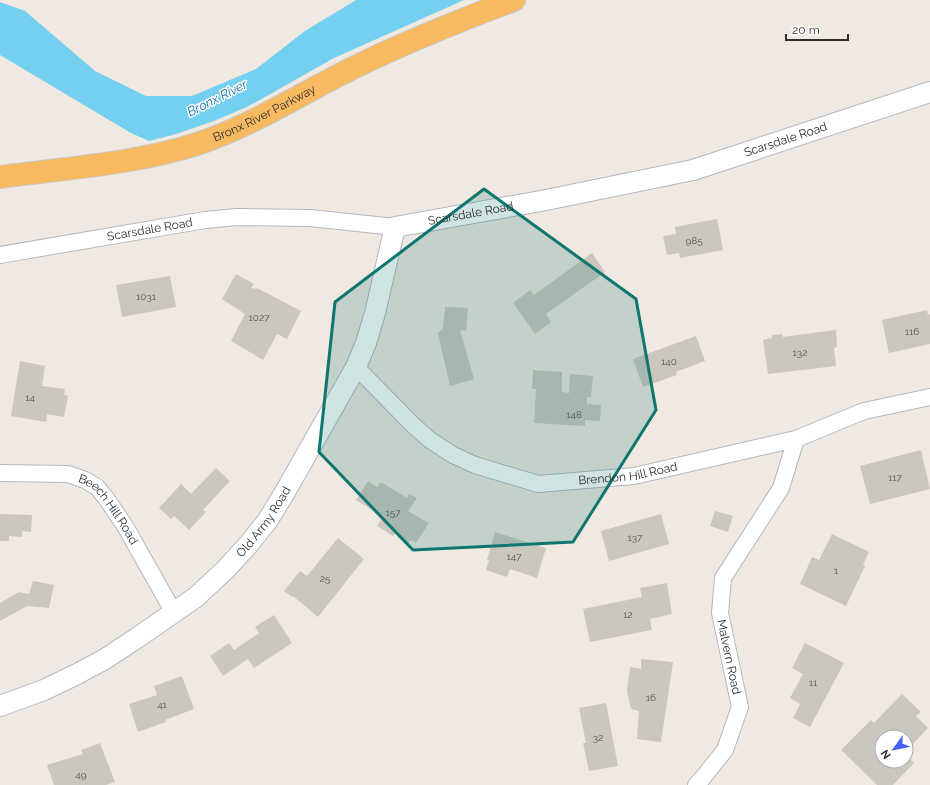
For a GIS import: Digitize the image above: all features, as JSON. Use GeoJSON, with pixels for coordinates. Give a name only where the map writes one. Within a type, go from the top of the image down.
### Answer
{"type":"FeatureCollection","features":[{"type":"Feature","properties":{"kind":"highway","name":"Bronx River Parkway"},"geometry":{"type":"LineString","coordinates":[[0,177],[144,157],[197,144],[249,122],[386,52],[514,0]]}},
{"type":"Feature","properties":{"kind":"street","name":"Scarsdale Road"},"geometry":{"type":"LineString","coordinates":[[0,255],[236,217],[310,218],[395,227],[541,201],[693,170],[930,92]]}},
{"type":"Feature","properties":{"kind":"street","name":"Old Army Road"},"geometry":{"type":"LineString","coordinates":[[0,706],[44,690],[105,659],[196,597],[225,570],[248,545],[268,520],[309,452],[356,367],[366,343],[375,312],[395,227]]}},
{"type":"Feature","properties":{"kind":"street","name":"Brendon Hill Road"},"geometry":{"type":"LineString","coordinates":[[356,367],[414,426],[430,440],[453,455],[475,465],[538,484],[634,476],[796,439],[864,411],[930,397]]}},
{"type":"Feature","properties":{"kind":"street","name":"Malvern Road"},"geometry":{"type":"LineString","coordinates":[[696,785],[725,750],[740,707],[720,613],[723,578],[781,488],[796,439]]}},
{"type":"Feature","properties":{"kind":"street","name":"Beech Hill Road"},"geometry":{"type":"LineString","coordinates":[[0,473],[68,474],[85,480],[97,487],[125,526],[174,613]]}},
{"type":"Feature","properties":{"kind":"highlighted area"},"geometry":{"type":"Polygon","coordinates":[[[484,189],[636,299],[656,410],[573,542],[413,550],[319,452],[335,302],[484,189]]]}},
{"type":"Feature","properties":{"kind":"water","name":"Bronx River"},"geometry":{"type":"Polygon","coordinates":[[[356,0],[464,0],[334,58],[249,106],[214,121],[176,134],[149,141],[131,133],[0,55],[0,2],[25,11],[95,71],[146,96],[192,96],[256,69],[305,31],[356,0]]]}},
{"type":"Feature","properties":{"kind":"building"},"geometry":{"type":"Polygon","coordinates":[[[717,219],[723,250],[680,258],[679,253],[667,255],[663,236],[676,234],[675,227],[717,219]]]}},
{"type":"Feature","properties":{"kind":"building"},"geometry":{"type":"Polygon","coordinates":[[[592,253],[605,272],[546,314],[551,322],[535,334],[513,303],[530,290],[534,295],[592,253]]]}},
{"type":"Feature","properties":{"kind":"building"},"geometry":{"type":"Polygon","coordinates":[[[236,274],[254,284],[251,288],[259,289],[301,311],[287,339],[277,334],[263,360],[231,341],[245,314],[222,299],[236,274]]]}},
{"type":"Feature","properties":{"kind":"building"},"geometry":{"type":"Polygon","coordinates":[[[170,276],[176,307],[122,317],[116,285],[170,276]]]}},
{"type":"Feature","properties":{"kind":"building"},"geometry":{"type":"Polygon","coordinates":[[[445,307],[468,308],[466,331],[460,330],[474,379],[450,386],[438,333],[443,328],[445,307]]]}},
{"type":"Feature","properties":{"kind":"building"},"geometry":{"type":"Polygon","coordinates":[[[927,310],[928,315],[930,314],[930,344],[889,353],[882,320],[927,310]]]}},
{"type":"Feature","properties":{"kind":"building"},"geometry":{"type":"Polygon","coordinates":[[[836,330],[837,347],[834,348],[836,366],[768,374],[763,340],[772,338],[772,335],[782,334],[783,337],[836,330]]]}},
{"type":"Feature","properties":{"kind":"building"},"geometry":{"type":"Polygon","coordinates":[[[696,336],[705,361],[676,372],[677,375],[643,387],[633,359],[696,336]]]}},
{"type":"Feature","properties":{"kind":"building"},"geometry":{"type":"Polygon","coordinates":[[[20,361],[45,366],[42,386],[65,389],[64,395],[68,396],[64,417],[47,414],[46,422],[11,416],[20,361]]]}},
{"type":"Feature","properties":{"kind":"building"},"geometry":{"type":"Polygon","coordinates":[[[533,370],[562,372],[562,392],[569,393],[570,374],[593,376],[591,397],[587,397],[587,404],[601,405],[600,421],[585,420],[585,426],[534,423],[536,389],[532,389],[533,370]]]}},
{"type":"Feature","properties":{"kind":"building"},"geometry":{"type":"Polygon","coordinates":[[[921,450],[930,489],[870,504],[860,466],[921,450]]]}},
{"type":"Feature","properties":{"kind":"building"},"geometry":{"type":"Polygon","coordinates":[[[216,468],[230,481],[203,510],[206,512],[189,530],[174,516],[171,519],[159,508],[181,484],[191,494],[216,468]]]}},
{"type":"Feature","properties":{"kind":"building"},"geometry":{"type":"Polygon","coordinates":[[[368,481],[377,487],[381,482],[407,498],[409,494],[417,498],[408,511],[429,523],[416,543],[411,540],[408,544],[397,537],[399,534],[396,532],[393,536],[377,526],[383,517],[356,500],[368,481]]]}},
{"type":"Feature","properties":{"kind":"building"},"geometry":{"type":"Polygon","coordinates":[[[715,511],[733,516],[728,532],[710,526],[715,511]]]}},
{"type":"Feature","properties":{"kind":"building"},"geometry":{"type":"Polygon","coordinates":[[[0,514],[32,515],[31,532],[22,531],[22,537],[9,536],[9,541],[0,541],[0,514]]]}},
{"type":"Feature","properties":{"kind":"building"},"geometry":{"type":"Polygon","coordinates":[[[661,514],[669,544],[609,561],[601,531],[661,514]]]}},
{"type":"Feature","properties":{"kind":"building"},"geometry":{"type":"Polygon","coordinates":[[[495,532],[546,548],[537,578],[510,569],[507,577],[486,570],[489,560],[487,560],[495,532]]]}},
{"type":"Feature","properties":{"kind":"building"},"geometry":{"type":"Polygon","coordinates":[[[832,534],[869,552],[863,565],[865,566],[846,606],[800,584],[812,557],[819,560],[832,534]]]}},
{"type":"Feature","properties":{"kind":"building"},"geometry":{"type":"Polygon","coordinates":[[[338,538],[364,559],[318,617],[293,596],[292,597],[284,591],[300,571],[307,576],[338,538]]]}},
{"type":"Feature","properties":{"kind":"building"},"geometry":{"type":"Polygon","coordinates":[[[33,581],[54,585],[49,608],[27,606],[0,621],[0,603],[19,592],[29,594],[33,581]]]}},
{"type":"Feature","properties":{"kind":"building"},"geometry":{"type":"Polygon","coordinates":[[[667,583],[672,614],[650,619],[652,630],[590,642],[583,609],[642,597],[640,588],[667,583]]]}},
{"type":"Feature","properties":{"kind":"building"},"geometry":{"type":"Polygon","coordinates":[[[274,615],[292,643],[254,668],[248,659],[223,676],[210,656],[229,643],[234,650],[259,633],[255,627],[274,615]]]}},
{"type":"Feature","properties":{"kind":"building"},"geometry":{"type":"Polygon","coordinates":[[[805,643],[844,663],[810,727],[793,718],[800,704],[790,698],[803,674],[792,668],[805,643]]]}},
{"type":"Feature","properties":{"kind":"building"},"geometry":{"type":"Polygon","coordinates":[[[641,659],[673,662],[661,742],[637,739],[639,711],[631,709],[627,691],[630,667],[641,669],[641,659]]]}},
{"type":"Feature","properties":{"kind":"building"},"geometry":{"type":"Polygon","coordinates":[[[182,676],[194,709],[165,720],[166,722],[138,732],[129,704],[157,695],[154,686],[182,676]]]}},
{"type":"Feature","properties":{"kind":"building"},"geometry":{"type":"Polygon","coordinates":[[[902,694],[921,712],[916,716],[928,728],[914,743],[914,729],[874,729],[874,769],[908,769],[893,785],[877,785],[841,750],[871,720],[874,723],[902,694]]]}},
{"type":"Feature","properties":{"kind":"building"},"geometry":{"type":"Polygon","coordinates":[[[606,703],[618,766],[589,771],[583,743],[586,743],[579,708],[606,703]]]}},
{"type":"Feature","properties":{"kind":"building"},"geometry":{"type":"Polygon","coordinates":[[[100,743],[115,782],[106,785],[54,785],[47,765],[83,754],[81,750],[100,743]]]}}]}
